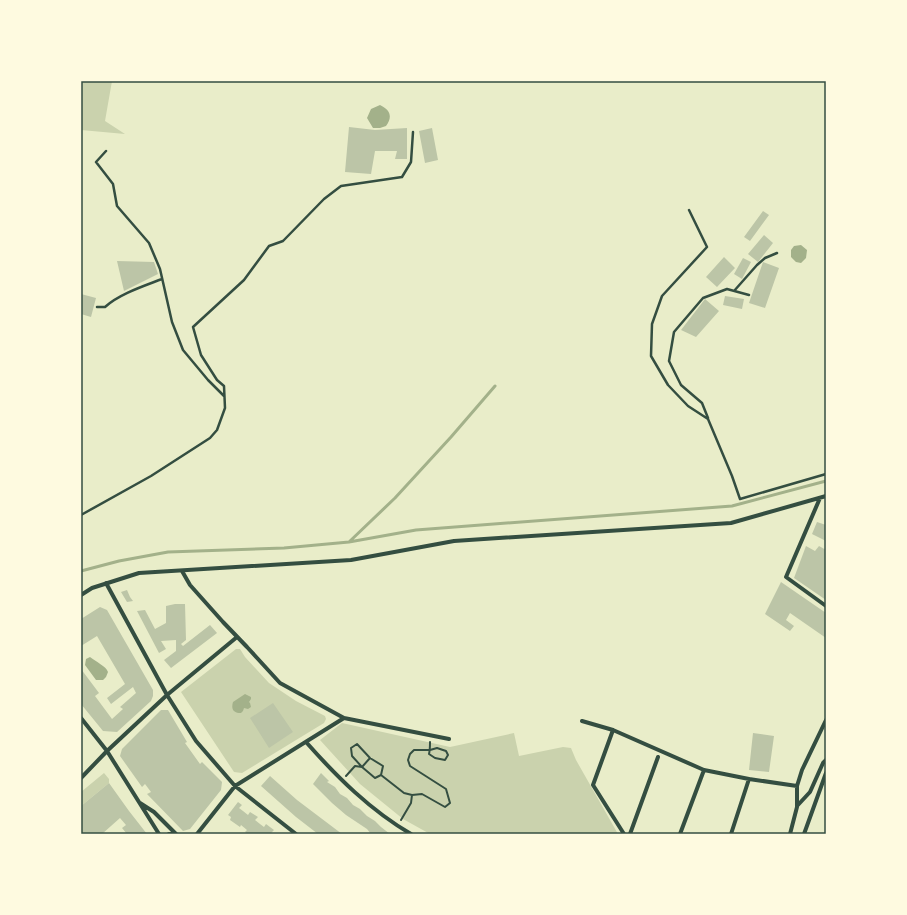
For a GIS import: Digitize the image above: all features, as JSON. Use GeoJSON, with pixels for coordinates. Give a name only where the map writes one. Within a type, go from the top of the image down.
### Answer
{"type":"FeatureCollection","features":[{"type":"Feature","properties":{"kind":"street"},"geometry":{"type":"LineString","coordinates":[[81,595],[92,588],[139,573],[351,560],[454,541],[731,524],[826,496]]}},
{"type":"Feature","properties":{"kind":"street"},"geometry":{"type":"LineString","coordinates":[[820,498],[786,577],[826,606]]}},
{"type":"Feature","properties":{"kind":"street"},"geometry":{"type":"LineString","coordinates":[[182,571],[190,584],[223,622],[280,683],[344,718],[449,739]]}},
{"type":"Feature","properties":{"kind":"street"},"geometry":{"type":"LineString","coordinates":[[106,583],[167,695],[196,741],[235,786],[296,834]]}},
{"type":"Feature","properties":{"kind":"street"},"geometry":{"type":"LineString","coordinates":[[81,778],[107,751],[167,695],[237,637]]}},
{"type":"Feature","properties":{"kind":"street"},"geometry":{"type":"LineString","coordinates":[[81,718],[107,751],[159,834]]}},
{"type":"Feature","properties":{"kind":"street"},"geometry":{"type":"LineString","coordinates":[[197,834],[235,786],[344,718]]}},
{"type":"Feature","properties":{"kind":"street"},"geometry":{"type":"LineString","coordinates":[[582,720],[612,730],[704,770],[749,779],[797,786]]}},
{"type":"Feature","properties":{"kind":"street"},"geometry":{"type":"LineString","coordinates":[[790,834],[797,806],[797,786],[802,770],[826,720]]}},
{"type":"Feature","properties":{"kind":"street"},"geometry":{"type":"LineString","coordinates":[[612,730],[593,785],[624,834]]}},
{"type":"Feature","properties":{"kind":"street"},"geometry":{"type":"LineString","coordinates":[[306,742],[325,764],[360,797],[411,834]]}},
{"type":"Feature","properties":{"kind":"street"},"geometry":{"type":"LineString","coordinates":[[630,834],[658,757]]}},
{"type":"Feature","properties":{"kind":"street"},"geometry":{"type":"LineString","coordinates":[[797,806],[810,792],[823,763],[826,760]]}},
{"type":"Feature","properties":{"kind":"street"},"geometry":{"type":"LineString","coordinates":[[680,834],[704,770]]}},
{"type":"Feature","properties":{"kind":"street"},"geometry":{"type":"LineString","coordinates":[[804,834],[826,773]]}},
{"type":"Feature","properties":{"kind":"street"},"geometry":{"type":"LineString","coordinates":[[731,834],[749,779]]}},
{"type":"Feature","properties":{"kind":"street"},"geometry":{"type":"LineString","coordinates":[[137,801],[154,812],[176,833]]}},
{"type":"Feature","properties":{"kind":"street"},"geometry":{"type":"LineString","coordinates":[[169,834],[176,833]]}},
{"type":"Feature","properties":{"kind":"lane"},"geometry":{"type":"LineString","coordinates":[[81,515],[151,476],[210,438],[217,430],[225,408],[224,386],[217,380],[201,355],[193,327],[244,280],[270,246],[283,241],[324,199],[341,186],[402,177],[411,162],[413,132]]}},
{"type":"Feature","properties":{"kind":"lane"},"geometry":{"type":"LineString","coordinates":[[106,150],[96,162],[113,184],[117,206],[149,243],[160,269],[172,322],[183,350],[208,380],[225,396]]}},
{"type":"Feature","properties":{"kind":"lane"},"geometry":{"type":"LineString","coordinates":[[689,210],[708,247],[662,296],[652,324],[651,356],[668,386],[688,406],[708,419]]}},
{"type":"Feature","properties":{"kind":"lane"},"geometry":{"type":"LineString","coordinates":[[734,291],[757,265],[765,258],[777,253]]}},
{"type":"Feature","properties":{"kind":"lane"},"geometry":{"type":"LineString","coordinates":[[97,307],[105,307],[135,289],[162,278]]}},
{"type":"Feature","properties":{"kind":"lane"},"geometry":{"type":"LineString","coordinates":[[749,295],[727,289],[703,298],[674,332],[669,361],[681,385],[702,403],[732,476],[740,500],[826,474]]}},
{"type":"Feature","properties":{"kind":"path"},"geometry":{"type":"LineString","coordinates":[[381,775],[404,793],[412,795],[422,794],[445,807],[450,803],[446,789],[410,766],[408,760],[410,754],[414,750],[430,750],[438,748],[446,751],[448,755],[445,760],[435,758],[429,754],[430,750],[430,746],[429,736]]}},
{"type":"Feature","properties":{"kind":"path"},"geometry":{"type":"LineString","coordinates":[[357,744],[370,758],[383,766],[381,775],[375,778],[362,767],[352,756],[351,748],[357,744]]}},
{"type":"Feature","properties":{"kind":"path"},"geometry":{"type":"LineString","coordinates":[[362,767],[370,758]]}},
{"type":"Feature","properties":{"kind":"path"},"geometry":{"type":"LineString","coordinates":[[342,780],[355,766],[362,767]]}},
{"type":"Feature","properties":{"kind":"path"},"geometry":{"type":"LineString","coordinates":[[398,826],[411,803],[412,795]]}},
{"type":"Feature","properties":{"kind":"shaded area"},"geometry":{"type":"Polygon","coordinates":[[[81,81],[112,81],[105,121],[125,134],[81,130],[81,81]]]}},
{"type":"Feature","properties":{"kind":"shaded area"},"geometry":{"type":"Polygon","coordinates":[[[380,105],[388,111],[390,116],[386,126],[373,128],[367,118],[371,109],[380,105]]]}},
{"type":"Feature","properties":{"kind":"shaded area"},"geometry":{"type":"Polygon","coordinates":[[[801,245],[807,250],[806,258],[801,263],[796,262],[791,257],[791,250],[794,246],[801,245]]]}},
{"type":"Feature","properties":{"kind":"shaded area"},"geometry":{"type":"Polygon","coordinates":[[[236,649],[240,649],[245,657],[269,683],[296,701],[325,716],[326,719],[324,723],[242,773],[234,772],[181,692],[236,649]]]}},
{"type":"Feature","properties":{"kind":"shaded area"},"geometry":{"type":"Polygon","coordinates":[[[90,657],[107,670],[108,672],[106,677],[103,680],[96,680],[85,665],[86,659],[90,657]]]}},
{"type":"Feature","properties":{"kind":"shaded area"},"geometry":{"type":"Polygon","coordinates":[[[245,694],[251,697],[249,702],[251,707],[248,709],[244,708],[241,713],[234,711],[232,707],[233,702],[245,694]]]}},
{"type":"Feature","properties":{"kind":"shaded area"},"geometry":{"type":"Polygon","coordinates":[[[342,723],[450,747],[514,733],[519,756],[563,747],[571,748],[576,760],[618,834],[430,834],[403,819],[360,784],[320,740],[342,723]]]}},
{"type":"Feature","properties":{"kind":"shaded area"},"geometry":{"type":"Polygon","coordinates":[[[104,773],[109,779],[109,783],[81,806],[81,792],[104,773]]]}},
{"type":"Feature","properties":{"kind":"building"},"geometry":{"type":"Polygon","coordinates":[[[349,127],[375,130],[407,128],[407,159],[395,159],[397,151],[375,151],[371,174],[345,172],[349,127]]]}},
{"type":"Feature","properties":{"kind":"building"},"geometry":{"type":"Polygon","coordinates":[[[432,128],[438,160],[425,163],[419,131],[432,128]]]}},
{"type":"Feature","properties":{"kind":"building"},"geometry":{"type":"Polygon","coordinates":[[[763,211],[769,215],[750,241],[744,237],[763,211]]]}},
{"type":"Feature","properties":{"kind":"building"},"geometry":{"type":"Polygon","coordinates":[[[764,235],[773,243],[758,262],[748,254],[764,235]]]}},
{"type":"Feature","properties":{"kind":"building"},"geometry":{"type":"Polygon","coordinates":[[[724,257],[735,268],[717,287],[706,277],[724,257]]]}},
{"type":"Feature","properties":{"kind":"building"},"geometry":{"type":"Polygon","coordinates":[[[743,258],[751,262],[742,279],[734,274],[743,258]]]}},
{"type":"Feature","properties":{"kind":"building"},"geometry":{"type":"Polygon","coordinates":[[[117,261],[154,262],[158,274],[124,291],[117,261]]]}},
{"type":"Feature","properties":{"kind":"building"},"geometry":{"type":"Polygon","coordinates":[[[763,262],[779,268],[765,308],[749,303],[763,262]]]}},
{"type":"Feature","properties":{"kind":"building"},"geometry":{"type":"Polygon","coordinates":[[[81,294],[96,298],[91,317],[81,314],[81,294]]]}},
{"type":"Feature","properties":{"kind":"building"},"geometry":{"type":"Polygon","coordinates":[[[725,296],[744,299],[742,309],[723,305],[725,296]]]}},
{"type":"Feature","properties":{"kind":"building"},"geometry":{"type":"Polygon","coordinates":[[[705,299],[719,311],[696,337],[681,330],[705,299]]]}},
{"type":"Feature","properties":{"kind":"building"},"geometry":{"type":"Polygon","coordinates":[[[817,522],[826,525],[826,541],[812,534],[817,522]]]}},
{"type":"Feature","properties":{"kind":"building"},"geometry":{"type":"Polygon","coordinates":[[[806,546],[815,551],[819,546],[826,550],[826,600],[794,578],[806,546]]]}},
{"type":"Feature","properties":{"kind":"building"},"geometry":{"type":"Polygon","coordinates":[[[781,582],[826,613],[826,638],[790,613],[786,620],[794,626],[790,631],[765,614],[781,582]]]}},
{"type":"Feature","properties":{"kind":"building"},"geometry":{"type":"Polygon","coordinates":[[[127,590],[133,601],[127,602],[121,592],[127,590]]]}},
{"type":"Feature","properties":{"kind":"building"},"geometry":{"type":"Polygon","coordinates":[[[185,604],[186,640],[181,644],[183,646],[210,625],[217,633],[171,668],[164,660],[176,651],[176,640],[161,641],[166,649],[159,653],[137,611],[145,610],[155,629],[166,623],[166,606],[185,604]]]}},
{"type":"Feature","properties":{"kind":"building"},"geometry":{"type":"Polygon","coordinates":[[[100,607],[107,610],[153,690],[151,701],[117,732],[103,731],[81,704],[81,669],[99,693],[95,696],[112,719],[123,709],[120,707],[136,693],[133,687],[111,704],[107,698],[125,684],[97,636],[81,646],[81,619],[100,607]]]}},
{"type":"Feature","properties":{"kind":"building"},"geometry":{"type":"Polygon","coordinates":[[[273,703],[293,732],[269,748],[250,718],[273,703]]]}},
{"type":"Feature","properties":{"kind":"building"},"geometry":{"type":"Polygon","coordinates":[[[161,710],[168,710],[187,742],[185,743],[200,764],[202,762],[222,782],[221,790],[190,829],[183,831],[147,794],[151,792],[145,784],[142,787],[120,756],[122,749],[161,710]]]}},
{"type":"Feature","properties":{"kind":"building"},"geometry":{"type":"Polygon","coordinates":[[[753,733],[774,736],[769,772],[749,770],[753,733]]]}},
{"type":"Feature","properties":{"kind":"building"},"geometry":{"type":"Polygon","coordinates":[[[321,773],[329,781],[327,782],[335,787],[340,794],[347,798],[353,805],[390,834],[371,834],[367,829],[346,815],[332,803],[313,784],[321,773]]]}},
{"type":"Feature","properties":{"kind":"building"},"geometry":{"type":"Polygon","coordinates":[[[270,776],[297,800],[342,834],[318,834],[296,817],[261,786],[270,776]]]}},
{"type":"Feature","properties":{"kind":"building"},"geometry":{"type":"Polygon","coordinates":[[[109,783],[147,834],[127,834],[122,828],[126,825],[120,818],[102,834],[81,834],[81,806],[109,783]]]}},
{"type":"Feature","properties":{"kind":"building"},"geometry":{"type":"Polygon","coordinates":[[[238,802],[242,805],[239,808],[248,815],[250,812],[258,817],[255,820],[264,827],[266,824],[274,830],[271,833],[272,834],[248,834],[245,832],[247,830],[241,825],[240,827],[230,820],[231,817],[228,815],[238,802]]]}},
{"type":"Feature","properties":{"kind":"waterway"},"geometry":{"type":"LineString","coordinates":[[349,542],[395,498],[495,386]]}},
{"type":"Feature","properties":{"kind":"waterway"},"geometry":{"type":"LineString","coordinates":[[81,571],[119,561],[168,552],[284,548],[349,542],[416,530],[732,506],[826,481]]}}]}
